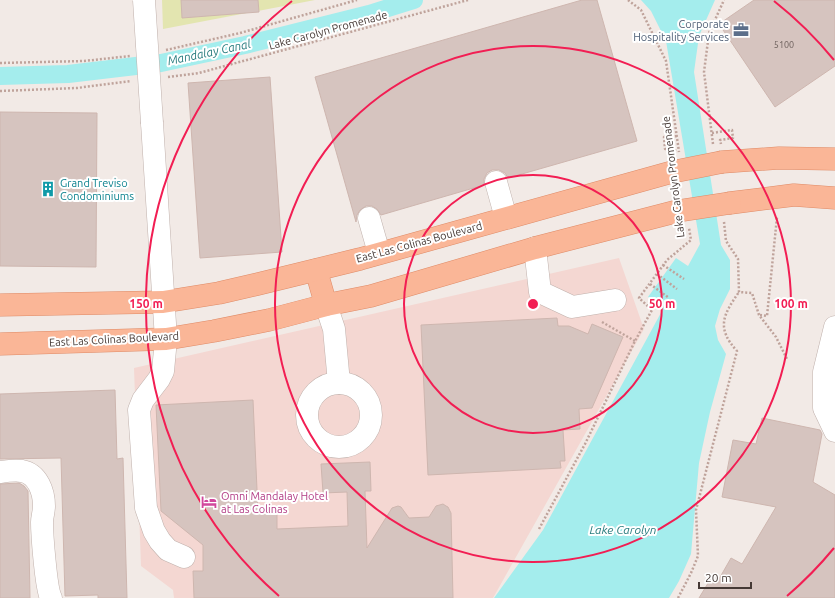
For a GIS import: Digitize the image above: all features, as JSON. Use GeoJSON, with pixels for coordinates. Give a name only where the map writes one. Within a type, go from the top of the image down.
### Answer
{"type":"FeatureCollection","features":[{"type":"Feature","properties":{"kind":"main road","name":"East Las Colinas Boulevard"},"geometry":{"type":"LineString","coordinates":[[0,306],[163,302],[219,293],[316,270],[506,218],[676,161],[722,155],[835,159]]}},
{"type":"Feature","properties":{"kind":"main road","name":"East Las Colinas Boulevard"},"geometry":{"type":"LineString","coordinates":[[0,344],[166,338],[214,331],[269,320],[326,305],[371,296],[534,248],[683,218],[730,203],[794,195],[835,198]]}},
{"type":"Feature","properties":{"kind":"main road"},"geometry":{"type":"LineString","coordinates":[[316,270],[326,305]]}},
{"type":"Feature","properties":{"kind":"street"},"geometry":{"type":"LineString","coordinates":[[144,0],[166,338],[163,371],[159,379],[143,400],[139,410],[146,508],[154,531],[160,541],[168,550],[184,556]]}},
{"type":"Feature","properties":{"kind":"street"},"geometry":{"type":"LineString","coordinates":[[496,182],[506,218]]}},
{"type":"Feature","properties":{"kind":"street"},"geometry":{"type":"LineString","coordinates":[[369,218],[379,253]]}},
{"type":"Feature","properties":{"kind":"street"},"geometry":{"type":"LineString","coordinates":[[534,248],[540,292],[572,307],[615,300]]}},
{"type":"Feature","properties":{"kind":"street"},"geometry":{"type":"LineString","coordinates":[[326,305],[334,329],[339,383]]}},
{"type":"Feature","properties":{"kind":"street"},"geometry":{"type":"LineString","coordinates":[[835,327],[824,372],[824,408],[835,431]]}},
{"type":"Feature","properties":{"kind":"street"},"geometry":{"type":"LineString","coordinates":[[0,472],[19,471],[29,473],[36,479],[41,488],[44,498],[42,522],[46,568],[51,598]]}},
{"type":"Feature","properties":{"kind":"path","name":"Lake Carolyn Promenade"},"geometry":{"type":"LineString","coordinates":[[164,51],[240,34],[357,0]]}},
{"type":"Feature","properties":{"kind":"path","name":"Lake Carolyn Promenade"},"geometry":{"type":"LineString","coordinates":[[160,78],[198,73],[468,0]]}},
{"type":"Feature","properties":{"kind":"path","name":"Lake Carolyn Promenade"},"geometry":{"type":"LineString","coordinates":[[628,0],[641,10],[666,61],[677,136],[676,161]]}},
{"type":"Feature","properties":{"kind":"path"},"geometry":{"type":"LineString","coordinates":[[0,63],[84,61],[135,55]]}},
{"type":"Feature","properties":{"kind":"path"},"geometry":{"type":"LineString","coordinates":[[0,91],[77,88],[138,81]]}},
{"type":"Feature","properties":{"kind":"path"},"geometry":{"type":"LineString","coordinates":[[712,133],[732,130],[733,138],[720,140],[722,155]]}},
{"type":"Feature","properties":{"kind":"path"},"geometry":{"type":"LineString","coordinates":[[676,161],[675,148],[665,149],[664,137],[677,136]]}},
{"type":"Feature","properties":{"kind":"path"},"geometry":{"type":"LineString","coordinates":[[759,315],[767,316],[777,212]]}},
{"type":"Feature","properties":{"kind":"path","name":"Lake Carolyn Promenade"},"geometry":{"type":"LineString","coordinates":[[539,529],[585,444],[634,341],[652,310],[639,298],[667,260],[691,240],[683,218]]}},
{"type":"Feature","properties":{"kind":"path"},"geometry":{"type":"LineString","coordinates":[[663,265],[684,279]]}},
{"type":"Feature","properties":{"kind":"path"},"geometry":{"type":"LineString","coordinates":[[657,274],[677,289]]}},
{"type":"Feature","properties":{"kind":"path"},"geometry":{"type":"LineString","coordinates":[[650,284],[670,298]]}},
{"type":"Feature","properties":{"kind":"path"},"geometry":{"type":"LineString","coordinates":[[678,598],[698,556],[696,510],[737,351],[724,333],[724,317],[739,292]]}},
{"type":"Feature","properties":{"kind":"path"},"geometry":{"type":"LineString","coordinates":[[617,330],[634,341]]}},
{"type":"Feature","properties":{"kind":"shaded area"},"geometry":{"type":"Polygon","coordinates":[[[619,258],[644,329],[493,598],[174,598],[173,590],[141,566],[134,368],[619,258]]]}},
{"type":"Feature","properties":{"kind":"green space"},"geometry":{"type":"Polygon","coordinates":[[[162,0],[315,0],[163,29],[162,0]]]}},
{"type":"Feature","properties":{"kind":"water","name":"Lake Carolyn"},"geometry":{"type":"Polygon","coordinates":[[[641,0],[715,0],[699,36],[694,72],[721,245],[730,260],[730,289],[720,309],[715,326],[718,340],[726,354],[710,412],[699,463],[691,554],[679,581],[669,598],[494,598],[543,530],[663,309],[648,297],[676,258],[688,266],[700,244],[666,41],[651,11],[641,0]]]}},
{"type":"Feature","properties":{"kind":"building"},"geometry":{"type":"Polygon","coordinates":[[[181,0],[258,0],[259,12],[182,18],[181,0]]]}},
{"type":"Feature","properties":{"kind":"building"},"geometry":{"type":"Polygon","coordinates":[[[582,0],[597,0],[637,141],[508,178],[505,173],[499,170],[492,170],[487,173],[484,179],[484,185],[381,215],[377,209],[372,206],[366,206],[360,210],[357,215],[356,222],[315,77],[582,0]]]}},
{"type":"Feature","properties":{"kind":"building"},"geometry":{"type":"Polygon","coordinates":[[[754,0],[835,0],[835,66],[775,107],[719,24],[754,0]]]}},
{"type":"Feature","properties":{"kind":"building"},"geometry":{"type":"Polygon","coordinates":[[[270,77],[282,252],[200,258],[188,83],[270,77]]]}},
{"type":"Feature","properties":{"kind":"building","name":"Grand Treviso Condominiums"},"geometry":{"type":"Polygon","coordinates":[[[0,112],[97,113],[96,267],[0,266],[0,112]]]}},
{"type":"Feature","properties":{"kind":"building"},"geometry":{"type":"Polygon","coordinates":[[[557,318],[558,326],[569,326],[588,334],[592,324],[623,337],[592,408],[579,409],[580,429],[563,430],[565,461],[560,461],[561,468],[428,475],[421,325],[557,318]]]}},
{"type":"Feature","properties":{"kind":"building"},"geometry":{"type":"Polygon","coordinates":[[[115,390],[117,459],[123,458],[127,598],[98,598],[98,595],[65,596],[61,458],[0,459],[0,394],[115,390]]]}},
{"type":"Feature","properties":{"kind":"building","name":"Omni Mandalay Hotel at Las Colinas"},"geometry":{"type":"Polygon","coordinates":[[[253,400],[258,512],[277,512],[277,529],[348,526],[347,492],[323,493],[321,464],[370,462],[371,491],[365,491],[367,548],[392,508],[398,506],[401,507],[409,518],[429,517],[436,506],[443,504],[448,507],[451,513],[453,598],[194,598],[193,571],[203,571],[203,545],[161,511],[156,405],[253,400]]]}},
{"type":"Feature","properties":{"kind":"building"},"geometry":{"type":"Polygon","coordinates":[[[762,418],[820,430],[822,434],[813,482],[835,495],[835,598],[699,598],[713,575],[719,579],[731,558],[742,564],[776,507],[722,497],[733,440],[756,444],[762,418]]]}},
{"type":"Feature","properties":{"kind":"building"},"geometry":{"type":"Polygon","coordinates":[[[19,483],[28,491],[30,598],[0,598],[0,484],[19,483]]]}},
{"type":"Feature","properties":{"kind":"waterway","name":"Mandalay Canal"},"geometry":{"type":"LineString","coordinates":[[0,76],[68,74],[161,63],[245,45],[369,14],[414,0]]}},
{"type":"Feature","properties":{"kind":"place","name":"Corporate Hospitality Services"},"geometry":{"type":"Point","coordinates":[741,30]}},
{"type":"Feature","properties":{"kind":"place","name":"Grand Treviso Condominiums"},"geometry":{"type":"Point","coordinates":[48,189]}},
{"type":"Feature","properties":{"kind":"place","name":"Omni Mandalay Hotel at Las Colinas"},"geometry":{"type":"Point","coordinates":[209,502]}}]}
